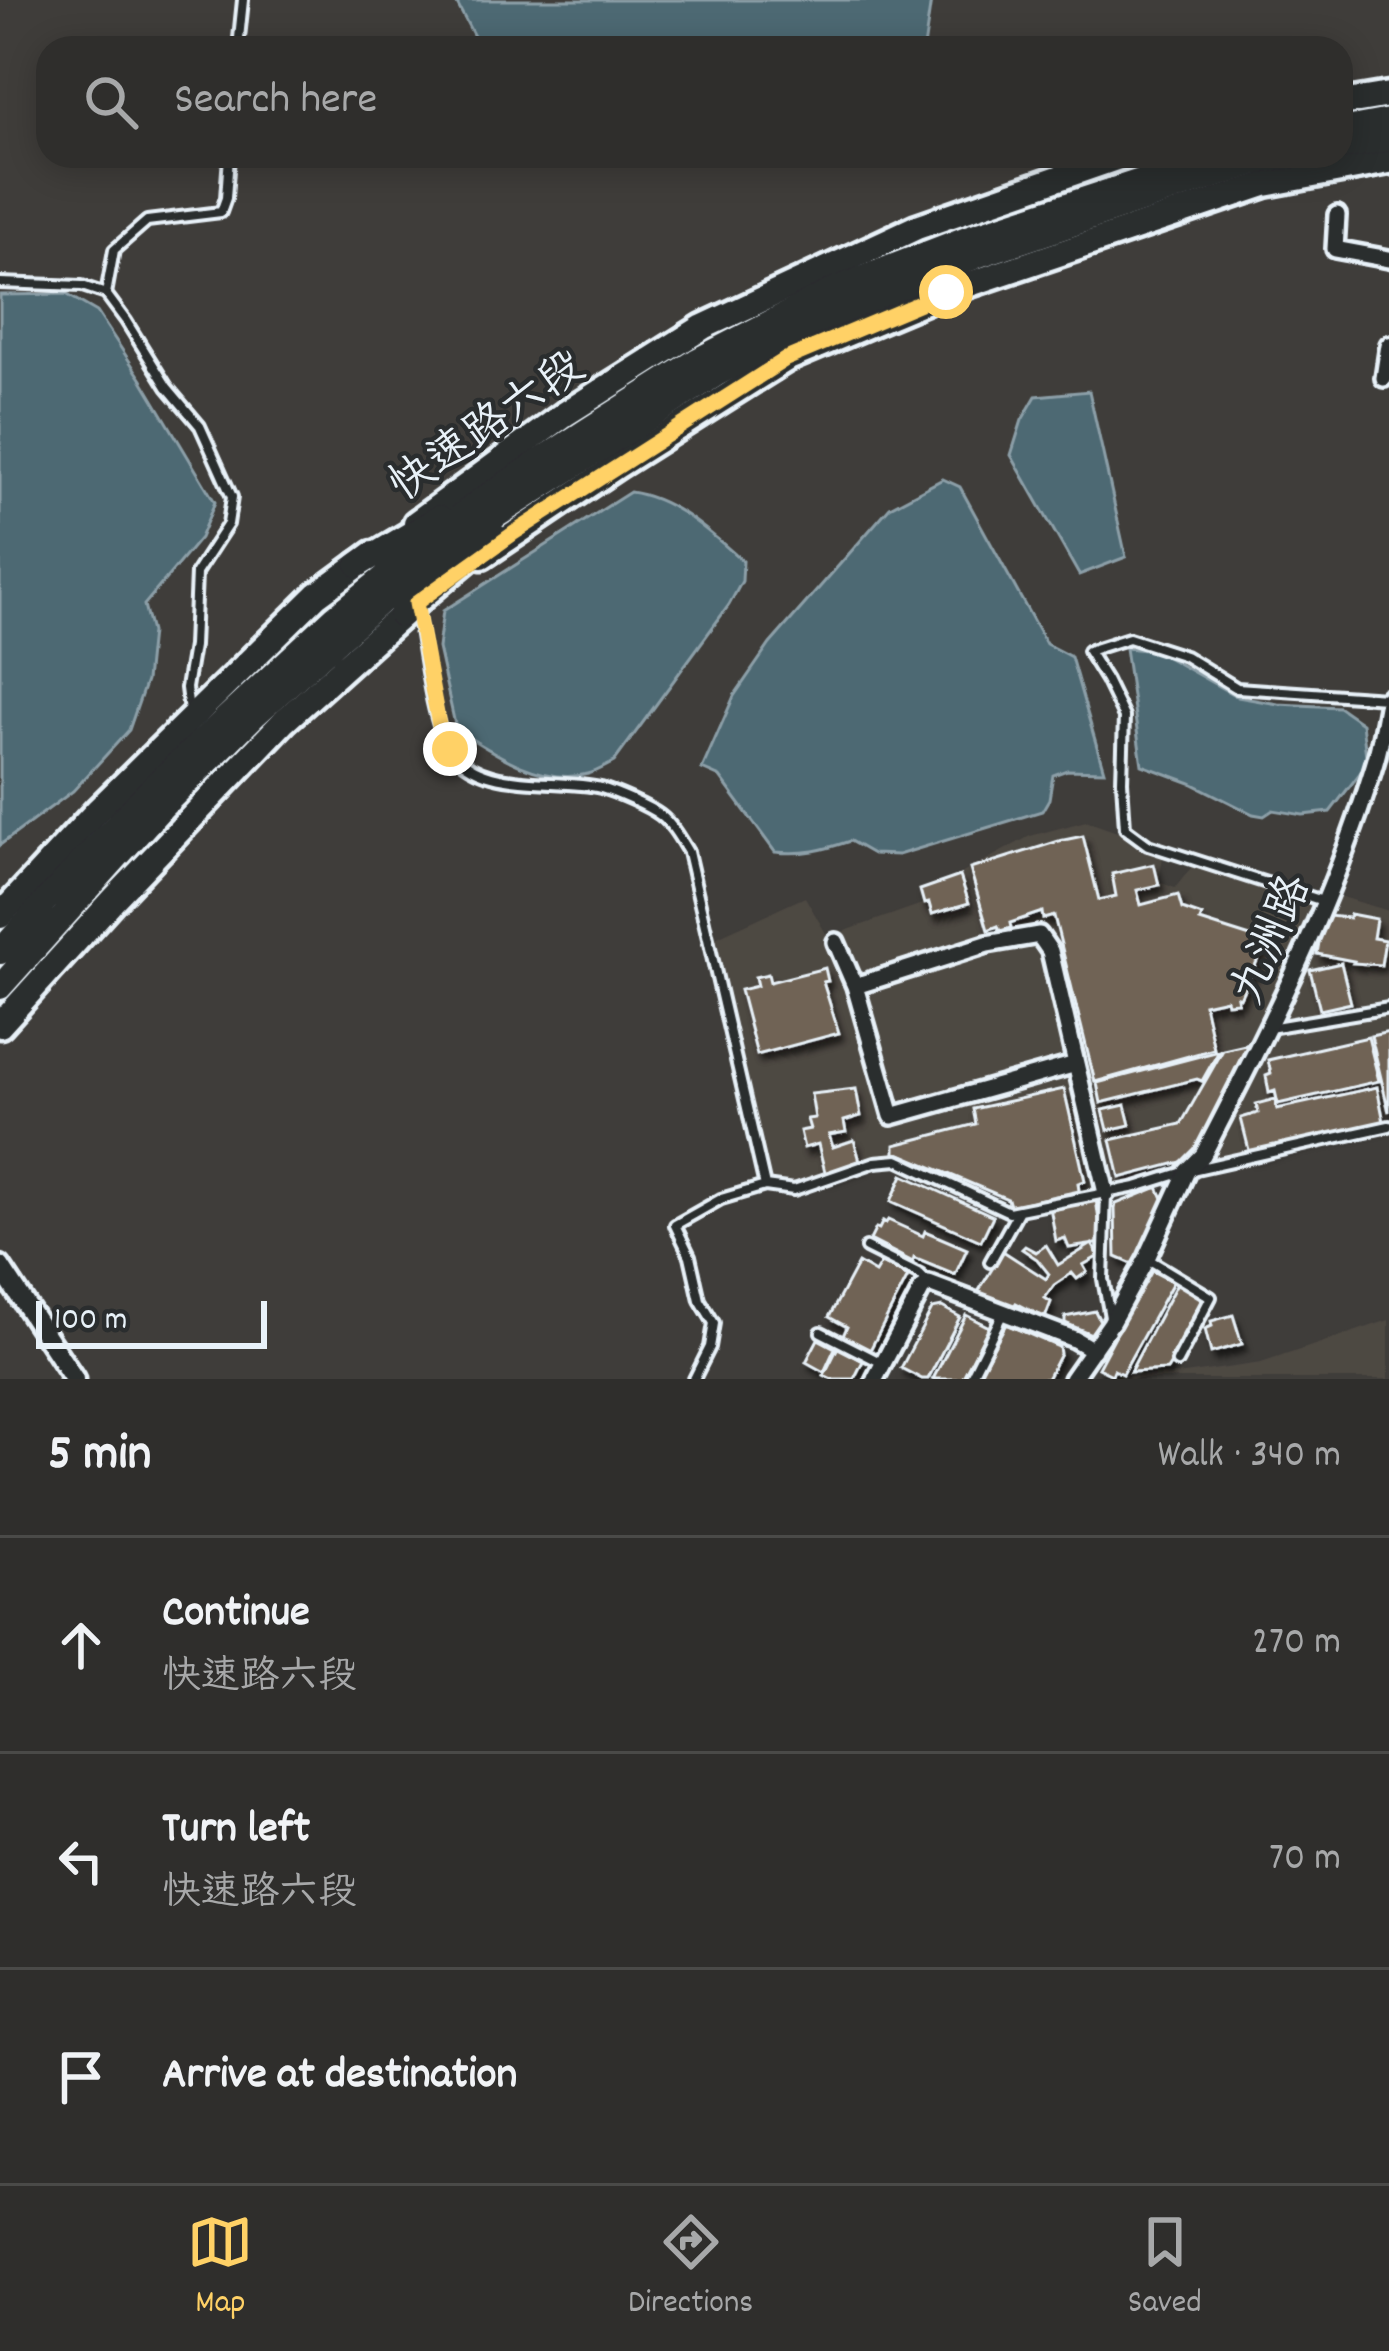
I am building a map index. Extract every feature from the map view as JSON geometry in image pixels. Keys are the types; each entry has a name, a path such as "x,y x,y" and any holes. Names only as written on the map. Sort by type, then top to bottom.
{"main road":[{"path":"1353,101 1389,95"},
{"path":"1353,128 1389,121"},
{"path":"1353,146 1389,139"},
{"path":"1353,168 1389,161"},
{"name":"快速路六段","path":"0,916 98,809 317,595 565,414 703,327 917,227 1087,168"},
{"path":"0,987 162,807 381,601 696,361 837,288 967,238 1180,168"},
{"path":"358,565 809,325 982,254 1242,168"},
{"path":"408,609 514,533 786,359 946,292 1264,184 1351,168"},
{"path":"0,1025 284,721 592,440"},
{"path":"0,952 152,788 335,617 480,500 592,440"}],"street":[{"path":"1337,215 1335,249 1389,259"},
{"path":"1384,378 1389,345"},
{"name":"九洲路","path":"1072,1379 1111,1323 1186,1171 1202,1155 1269,1028 1324,902 1375,765 1389,698"},
{"path":"855,986 987,944 1039,935 1050,951 1106,1193"},
{"path":"836,943 855,986 892,1116 1076,1064"},
{"path":"0,1266 74,1379"},
{"path":"879,1371 929,1284 1093,1350"}],"lane":[{"path":"239,36 242,0"},
{"path":"106,294 114,250 147,220 221,212 228,168"},
{"path":"0,283 82,286 106,294 167,387 200,426 232,497 228,524 196,573 186,688 190,719"},
{"path":"408,609 440,730 463,764 494,776 602,789 659,815 688,852 765,1186"},
{"path":"1324,902 1148,845 1125,828 1124,717 1088,651 1129,638 1185,656 1237,688 1389,698"},
{"path":"1269,1028 1389,1008"},
{"path":"694,1379 710,1347 714,1323 700,1300 690,1256 675,1225 721,1199 765,1186 794,1190 875,1162 898,1160 1009,1212 1136,1187 1186,1171 1389,1126"},
{"path":"1106,1193 1102,1280 1111,1323"},
{"path":"990,1262 1018,1210"},
{"path":"866,1248 929,1284"},
{"path":"1147,1258 1210,1298 1177,1362"},
{"path":"970,1379 1004,1312"},
{"path":"821,1333 879,1371"}],"shaded area":[{"path":"1086,821 1163,856 1159,882 1175,888 1194,864 1315,901 1254,1039 1193,1159 1120,1184 1008,1208 891,1154 796,1187 771,1183 713,939 805,897 828,937 922,904 919,889 955,877 1030,836"},
{"path":"1332,894 1389,911 1389,1124 1206,1163 1266,1050"},
{"path":"1389,1320 1389,1379 1101,1379 1261,1363"}],"water":[{"path":"455,0 931,0 926,36 474,36"},
{"path":"66,294 97,312 215,502 200,538 144,605 151,632 146,681 129,730 73,791 0,845 0,295"},
{"path":"1089,391 1126,557 1079,575 1011,455 1036,396"},
{"path":"943,479 960,487 1046,644 1071,657 1104,771 1067,770 1053,775 1042,811 898,855 873,854 850,841 813,851 775,852 720,777 702,769 734,696 770,644 890,507"},
{"path":"630,492 662,501 704,528 743,561 742,581 614,762 571,776 519,765 456,729 438,648 443,611"},
{"path":"1125,648 1156,651 1238,697 1339,707 1362,723 1367,764 1330,812 1303,815 1273,810 1264,816 1142,765"}],"building":[{"path":"1083,836 1099,900 1116,896 1112,874 1154,864 1159,885 1137,890 1141,905 1178,895 1182,909 1202,916 1200,921 1266,942 1238,1002 1227,1003 1226,999 1204,1004 1214,1049 1095,1082 1054,916 1043,919 1042,912 1010,923 1011,928 988,930 970,869"},
{"path":"960,876 969,903 932,914 920,890"},
{"path":"1350,914 1376,919 1373,938 1385,940 1381,965 1317,954 1328,916 1349,918"},
{"path":"1341,963 1351,1003 1320,1010 1310,970"},
{"path":"825,968 828,981 823,982 839,1033 757,1055 740,990 757,986 755,977 768,974 770,982"},
{"path":"1389,1032 1389,1112 1371,1036"},
{"path":"1368,1037 1379,1081 1278,1104 1275,1091 1269,1093 1268,1060"},
{"path":"1250,1044 1194,1154 1185,1161 1120,1178 1111,1140 1181,1124 1223,1050"},
{"path":"1219,1051 1202,1081 1101,1103 1097,1083"},
{"path":"1377,1087 1384,1122 1250,1154 1241,1118 1258,1113 1256,1104 1275,1099 1277,1109"},
{"path":"856,1089 861,1116 844,1121 846,1132 829,1135 833,1147 854,1140 861,1164 826,1176 818,1144 804,1148 800,1131 810,1129 807,1119 815,1118 811,1094"},
{"path":"1064,1089 1085,1181 1078,1183 1079,1191 1010,1206 1008,1199 895,1154 895,1145 976,1124 973,1109"},
{"path":"1125,1105 1130,1125 1108,1130 1103,1110"},
{"path":"903,1175 993,1216 981,1241 891,1201"},
{"path":"1158,1187 1165,1203 1137,1266 1116,1257 1116,1204"},
{"path":"1096,1199 1102,1243 1069,1248 1065,1238 1056,1241 1050,1207"},
{"path":"888,1220 967,1249 955,1275 914,1258 913,1262 870,1240"},
{"path":"1092,1244 1099,1256 1083,1265 1087,1272 1077,1279 1072,1273 1054,1285 1045,1298 1051,1302 1045,1318 978,1292 1003,1251 1046,1279 1049,1274 1022,1249 1025,1246 1036,1252 1046,1245 1058,1265"},
{"path":"858,1263 875,1273 881,1263 908,1277 869,1352 843,1336 847,1327 829,1317"},
{"path":"1150,1270 1173,1282 1122,1374 1114,1370 1112,1375 1098,1368"},
{"path":"1177,1283 1203,1297 1174,1359 1167,1370 1130,1372"},
{"path":"942,1307 960,1317 928,1379 922,1379 901,1368 932,1309"},
{"path":"1095,1311 1101,1323 1091,1334 1065,1323 1065,1317"},
{"path":"966,1315 989,1327 962,1379 933,1379"},
{"path":"1233,1315 1242,1344 1211,1353 1205,1329 1212,1326 1211,1321"},
{"path":"1006,1324 1059,1347 1047,1379 976,1379"},
{"path":"818,1339 835,1348 824,1372 806,1362"},
{"path":"838,1347 863,1361 854,1379 824,1375"}],"route":[{"path":"450,749 440,730 416,603 514,533 786,359 946,292"}]}
